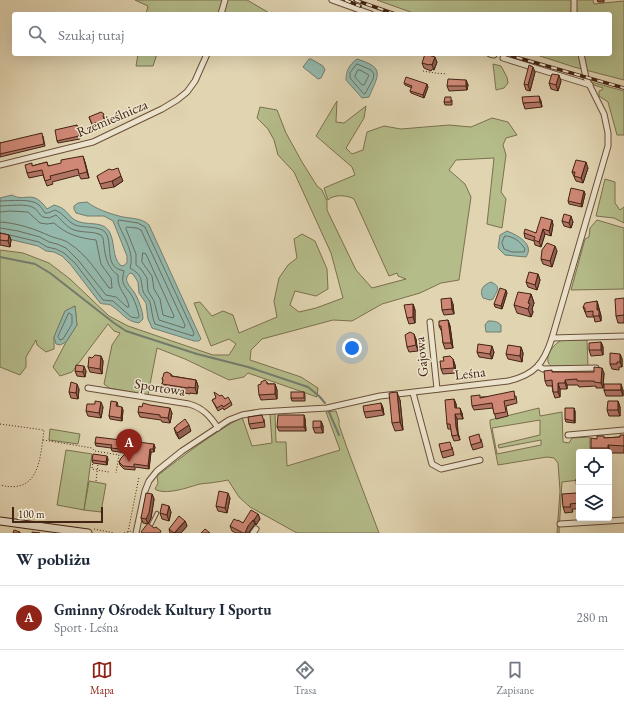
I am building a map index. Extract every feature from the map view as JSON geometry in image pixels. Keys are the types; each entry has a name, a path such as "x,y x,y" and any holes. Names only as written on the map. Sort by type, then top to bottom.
{"main road":[{"path":"0,521 88,533"}],"street":[{"path":"222,12 225,0"},
{"path":"332,0 365,12"},
{"path":"574,0 574,12"},
{"name":"Rzemieślnicza","path":"0,165 93,142 162,109 187,92 195,81 206,56"},
{"name":"Leśna","path":"136,533 145,491 149,481 157,471 170,460 229,420 249,414 327,408 380,396 513,380 525,375 543,361 552,338 608,146 608,133 604,114 586,78 581,56"},
{"path":"503,58 590,85"},
{"name":"Gajowa","path":"430,322 437,389"},
{"path":"552,338 624,336"},
{"path":"538,366 544,369 596,368"},
{"name":"Sportowa","path":"88,388 189,404 203,410 210,416 218,428"},
{"path":"413,393 432,464 441,469 480,460"},
{"path":"568,435 624,430"},
{"path":"560,524 624,520"}],"lane":[{"path":"146,533 157,513"}],"path":[{"path":"423,71 435,74 447,74"},
{"path":"0,424 44,430 39,466 35,474 20,486 10,487 0,485"},
{"path":"43,440 92,448 95,451 119,455 116,473"},
{"path":"94,456 92,469 108,472"},
{"path":"96,482 98,464"},
{"path":"128,532 139,477"}],"green space":[{"path":"135,0 247,0 268,12 146,12 148,6"},
{"path":"377,0 593,0 594,4 624,1 624,80 574,67 540,56 612,56 612,12 410,12"},
{"path":"138,56 156,56 153,66 136,66"},
{"path":"493,64 501,66 507,77 508,83 504,88 496,90"},
{"path":"591,82 624,91 624,135 617,135 608,102 599,96 599,91 603,88 594,85"},
{"path":"337,101 336,122 344,123 366,106 364,118 346,148 352,154 363,150 367,132 384,126 401,129 449,125 471,127 492,118 508,122 517,135 506,138 503,145 506,155 501,192 506,199 502,228 487,224 494,158 456,160 449,170 465,184 471,197 459,280 441,283 420,293 382,304 352,321 333,320 262,339 251,350 250,360 301,377 318,388 317,397 248,373 244,377 229,380 185,359 157,348 148,395 109,388 104,384 112,345 120,333 114,331 108,324 72,372 60,376 53,367 77,325 75,306 65,311 54,337 54,349 46,352 37,345 36,340 26,357 26,367 20,375 0,367 0,250 23,253 49,263 70,279 109,316 128,326 213,355 229,355 236,344 229,339 211,346 194,303 200,302 212,316 223,311 233,315 239,333 277,317 274,301 279,278 288,265 297,258 294,239 302,234 315,241 327,269 328,289 316,296 295,291 290,305 299,312 316,308 343,298 331,253 294,172 278,155 274,140 268,129 257,118 260,107 277,110 286,133 302,162 317,186 322,190 327,201 327,210 356,270 372,288 406,279 398,276 397,273 389,276 354,199 341,196 328,200 324,188 355,175 352,167 316,136"},
{"path":"605,179 615,182 615,203 620,210 624,207 624,223 614,218 596,216"},
{"path":"597,220 624,228 624,289 571,290 585,239 589,237 590,228"},
{"path":"562,340 587,340 588,366 551,366 548,356 552,348"},
{"path":"539,408 540,416 562,412 563,442 569,443 572,438 590,437 590,449 576,449 576,480 562,482 559,533 557,533 560,491 558,463 554,458 547,457 498,465 490,420","holes":["540,420 540,435 498,445 499,448 541,440 541,445 497,454 492,428"]},
{"path":"336,411 347,448 379,533 297,533 250,507 239,497 228,480 200,484 184,489 165,492 155,489 158,483 157,476 198,445 242,417 252,446 272,443 270,414 275,414 276,442 286,442 287,466 340,450 326,412"},
{"path":"50,429 80,434 78,444 49,440"},
{"path":"66,450 92,454 84,510 57,505"},
{"path":"89,481 106,484 101,512 84,510"}],"water":[{"path":"309,59 323,66 325,70 321,78 318,79 303,67"},
{"path":"357,59 366,62 376,69 377,78 369,97 362,98 346,80 348,68"},
{"path":"12,195 21,198 33,197 42,203 47,209 54,205 62,208 77,221 104,226 112,237 117,261 123,266 127,263 127,256 113,221 104,216 87,216 76,213 74,206 78,203 87,202 106,212 123,217 139,219 146,222 149,225 201,339 199,341 194,341 152,328 148,319 146,303 139,293 138,282 133,274 130,273 127,281 139,301 143,319 139,323 127,319 110,305 100,303 71,265 62,256 54,252 46,251 38,246 0,237 0,198"},
{"path":"507,231 520,238 527,244 528,252 526,257 505,255 498,248 500,235"},
{"path":"491,282 498,287 498,289 493,299 490,300 483,298 481,293 482,288"},
{"path":"75,306 77,325 66,342 60,345 56,344 54,337 65,311"},
{"path":"488,321 501,325 501,332 486,332 485,325"}],"building":[{"path":"424,56 435,57 432,65 422,63"},
{"path":"529,65 533,67 528,85 524,84"},
{"path":"552,74 559,75 556,85 549,83"},
{"path":"406,77 427,84 423,95 410,91 412,86 404,83"},
{"path":"448,79 466,80 466,86 447,86"},
{"path":"539,96 540,102 523,103 522,97"},
{"path":"445,97 451,97 451,102 444,102"},
{"path":"101,112 104,114 104,119 92,124 89,117"},
{"path":"77,125 79,136 57,141 55,130"},
{"path":"42,133 44,144 0,154 0,143"},
{"path":"83,156 87,172 79,174 78,169 50,176 51,179 45,181 42,170 27,173 25,165 32,163 32,166 47,162 48,166 61,163 61,160"},
{"path":"576,160 586,162 581,178 574,176 575,172 572,172"},
{"path":"118,168 121,176 112,181 100,184 97,176 109,169 112,170"},
{"path":"571,188 584,191 581,204 568,201"},
{"path":"564,214 571,216 569,223 562,221"},
{"path":"541,217 552,220 549,231 543,229 539,242 534,240 535,237 524,233 525,229 536,233"},
{"path":"0,233 9,235 8,241 0,240"},
{"path":"547,243 555,246 550,261 541,259 542,250"},
{"path":"529,272 538,274 535,285 526,282"},
{"path":"500,288 506,290 501,306 494,304"},
{"path":"518,292 531,294 528,309 514,305"},
{"path":"451,298 452,309 442,310 441,299"},
{"path":"624,298 624,315 616,316 615,299"},
{"path":"597,301 599,316 593,316 593,311 585,312 585,308 583,307 585,303"},
{"path":"413,304 413,317 407,318 404,305"},
{"path":"448,320 451,343 443,343 439,321"},
{"path":"410,332 414,334 416,345 407,347 405,335"},
{"path":"601,342 601,350 589,350 589,343"},
{"path":"478,344 492,346 490,354 477,352"},
{"path":"508,345 521,347 520,356 506,354"},
{"path":"610,353 620,354 620,362 617,362 617,364 610,364"},
{"path":"95,355 101,356 100,369 88,367 89,357 92,358"},
{"path":"450,356 453,359 454,368 441,369 440,361 444,361 443,357"},
{"path":"76,365 84,366 83,372 75,371"},
{"path":"594,367 602,368 601,383 594,381 577,381 577,379 565,380 565,383 558,383 558,392 553,392 552,380 545,381 544,371 594,372"},
{"path":"167,372 171,374 171,376 196,380 195,388 162,384 164,373"},
{"path":"265,380 267,384 275,384 275,394 259,395 258,385"},
{"path":"71,382 77,384 76,393 69,392"},
{"path":"604,384 621,384 621,390 604,390"},
{"path":"514,391 515,399 504,401 506,412 494,414 492,403 472,406 471,396 480,395 480,398"},
{"path":"214,392 220,396 222,395 225,399 228,397 231,402 223,407 222,405 217,408 212,400 216,398"},
{"path":"291,392 304,392 304,398 291,398"},
{"path":"397,392 400,422 392,423 389,393"},
{"path":"454,399 455,408 460,408 461,414 455,414 458,435 452,436 450,424 447,424 445,400"},
{"path":"95,401 101,402 99,413 86,411 87,404 95,404"},
{"path":"111,401 117,402 116,406 122,407 121,418 109,416"},
{"path":"608,401 618,401 618,410 607,410"},
{"path":"143,403 170,408 168,418 160,417 160,415 138,412 139,406 142,407"},
{"path":"381,403 382,410 364,412 363,406"},
{"path":"565,408 574,408 574,421 565,419"},
{"path":"262,415 264,422 249,424 248,417"},
{"path":"278,415 304,415 304,427 277,427"},
{"path":"185,419 189,425 177,433 174,428"},
{"path":"313,421 321,421 321,427 313,428"},
{"path":"479,434 481,442 471,445 469,437"},
{"path":"620,435 624,435 624,446 608,445 608,448 591,448 591,438 597,439 597,436 604,436 604,438 620,437"},
{"path":"96,437 154,444 153,449 150,449 148,466 134,464 134,467 123,466 119,462 129,450 111,448 112,445 95,443"},
{"path":"450,442 452,449 441,452 439,444"},
{"path":"93,454 107,456 106,462 92,460"},
{"path":"219,491 228,493 225,508 216,506"},
{"path":"146,493 152,494 149,513 146,519 141,518"},
{"path":"576,493 576,503 570,504 571,507 563,507 562,494"},
{"path":"162,504 169,506 167,515 160,513"},
{"path":"251,510 258,514 248,526 245,533 230,526 234,519 243,523"},
{"path":"179,516 185,521 174,533 169,529"},
{"path":"148,523 161,531 160,533 141,532"},
{"path":"205,529 210,533 201,533"},
{"path":"14,530 20,532 20,533 13,533"}],"waterway":[{"path":"0,257 35,264 50,273 126,331 197,354 248,367 308,387 325,403"},
{"path":"329,412 339,435"}],"railway":[{"path":"345,0 360,6"},
{"path":"355,0 389,12"},
{"path":"512,56 624,88"}],"place":[{"name":"Gminny Ośrodek Kultury I Sportu","path":"129,462"}]}
